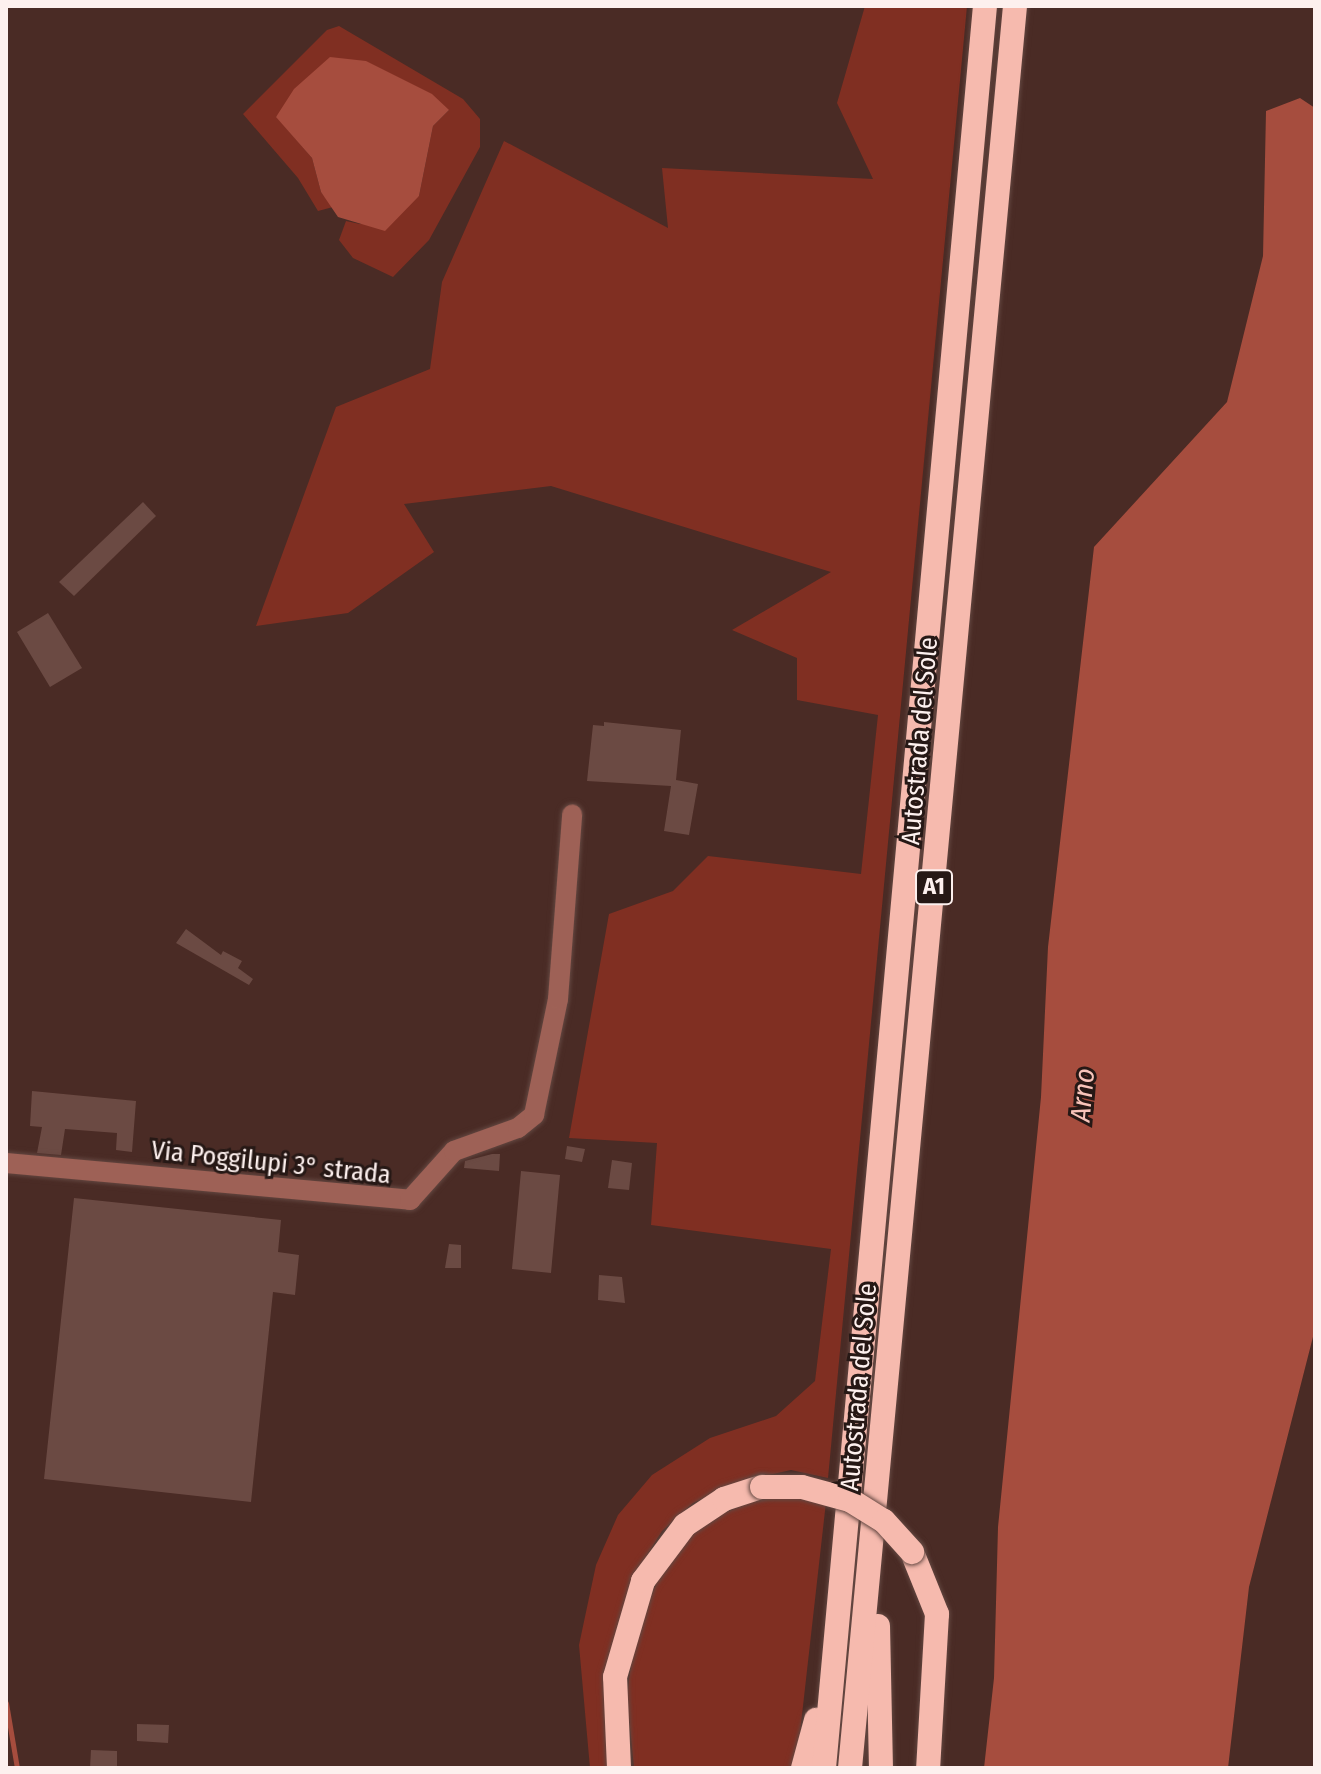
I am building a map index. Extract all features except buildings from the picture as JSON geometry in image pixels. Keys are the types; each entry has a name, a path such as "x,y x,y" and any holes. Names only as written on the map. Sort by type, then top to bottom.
{"highway":[{"name":"Autostrada del Sole","path":"824,1768 829,1675 985,6"},
{"name":"Autostrada del Sole","path":"850,1768 875,1535 1015,6"},
{"path":"619,1768 615,1677 643,1581 653,1562 693,1519 724,1499 762,1487 812,1489 850,1500 884,1521 912,1552 937,1614 928,1768"},
{"path":"875,1535 881,1768"},
{"path":"803,1768 829,1675"}],"street":[{"name":"Via Poggilupi 3° strada","path":"6,1163 410,1200 454,1151 518,1128 534,1115 558,999 572,815"}],"shaded area":[{"path":"865,6 967,6 828,1478 791,1470 741,1481 693,1503 662,1531 636,1573 607,1666 613,1768 590,1768 579,1645 596,1565 618,1515 652,1475 710,1438 776,1416 815,1381 831,1249 651,1225 657,1143 569,1138 609,914 673,891 708,856 861,874 878,715 797,700 797,658 732,630 831,572 551,486 404,504 434,552 348,613 256,626 336,407 430,369 442,282 504,141 668,228 662,168 873,179 837,103"},
{"path":"339,26 463,99 480,119 480,147 429,240 393,277 353,258 339,240 346,221 360,224 419,196 433,126 449,110 276,116 312,158 321,192 333,207 318,211 298,178 243,114 327,30"},
{"path":"789,1496 826,1502 796,1768 634,1768 627,1697 634,1640 662,1569 688,1536 714,1517 754,1501"}],"water":[{"path":"330,57 366,61 432,94 449,110 433,126 419,196 385,231 338,217 321,192 312,158 276,117 294,89"},
{"name":"Arno","path":"1300,98 1315,108 1315,1329 1249,1587 1228,1768 984,1768 994,1678 998,1527 1041,1097 1048,947 1094,547 1227,402 1263,256 1266,111"}],"waterway":[{"path":"6,1703 17,1768"}]}
